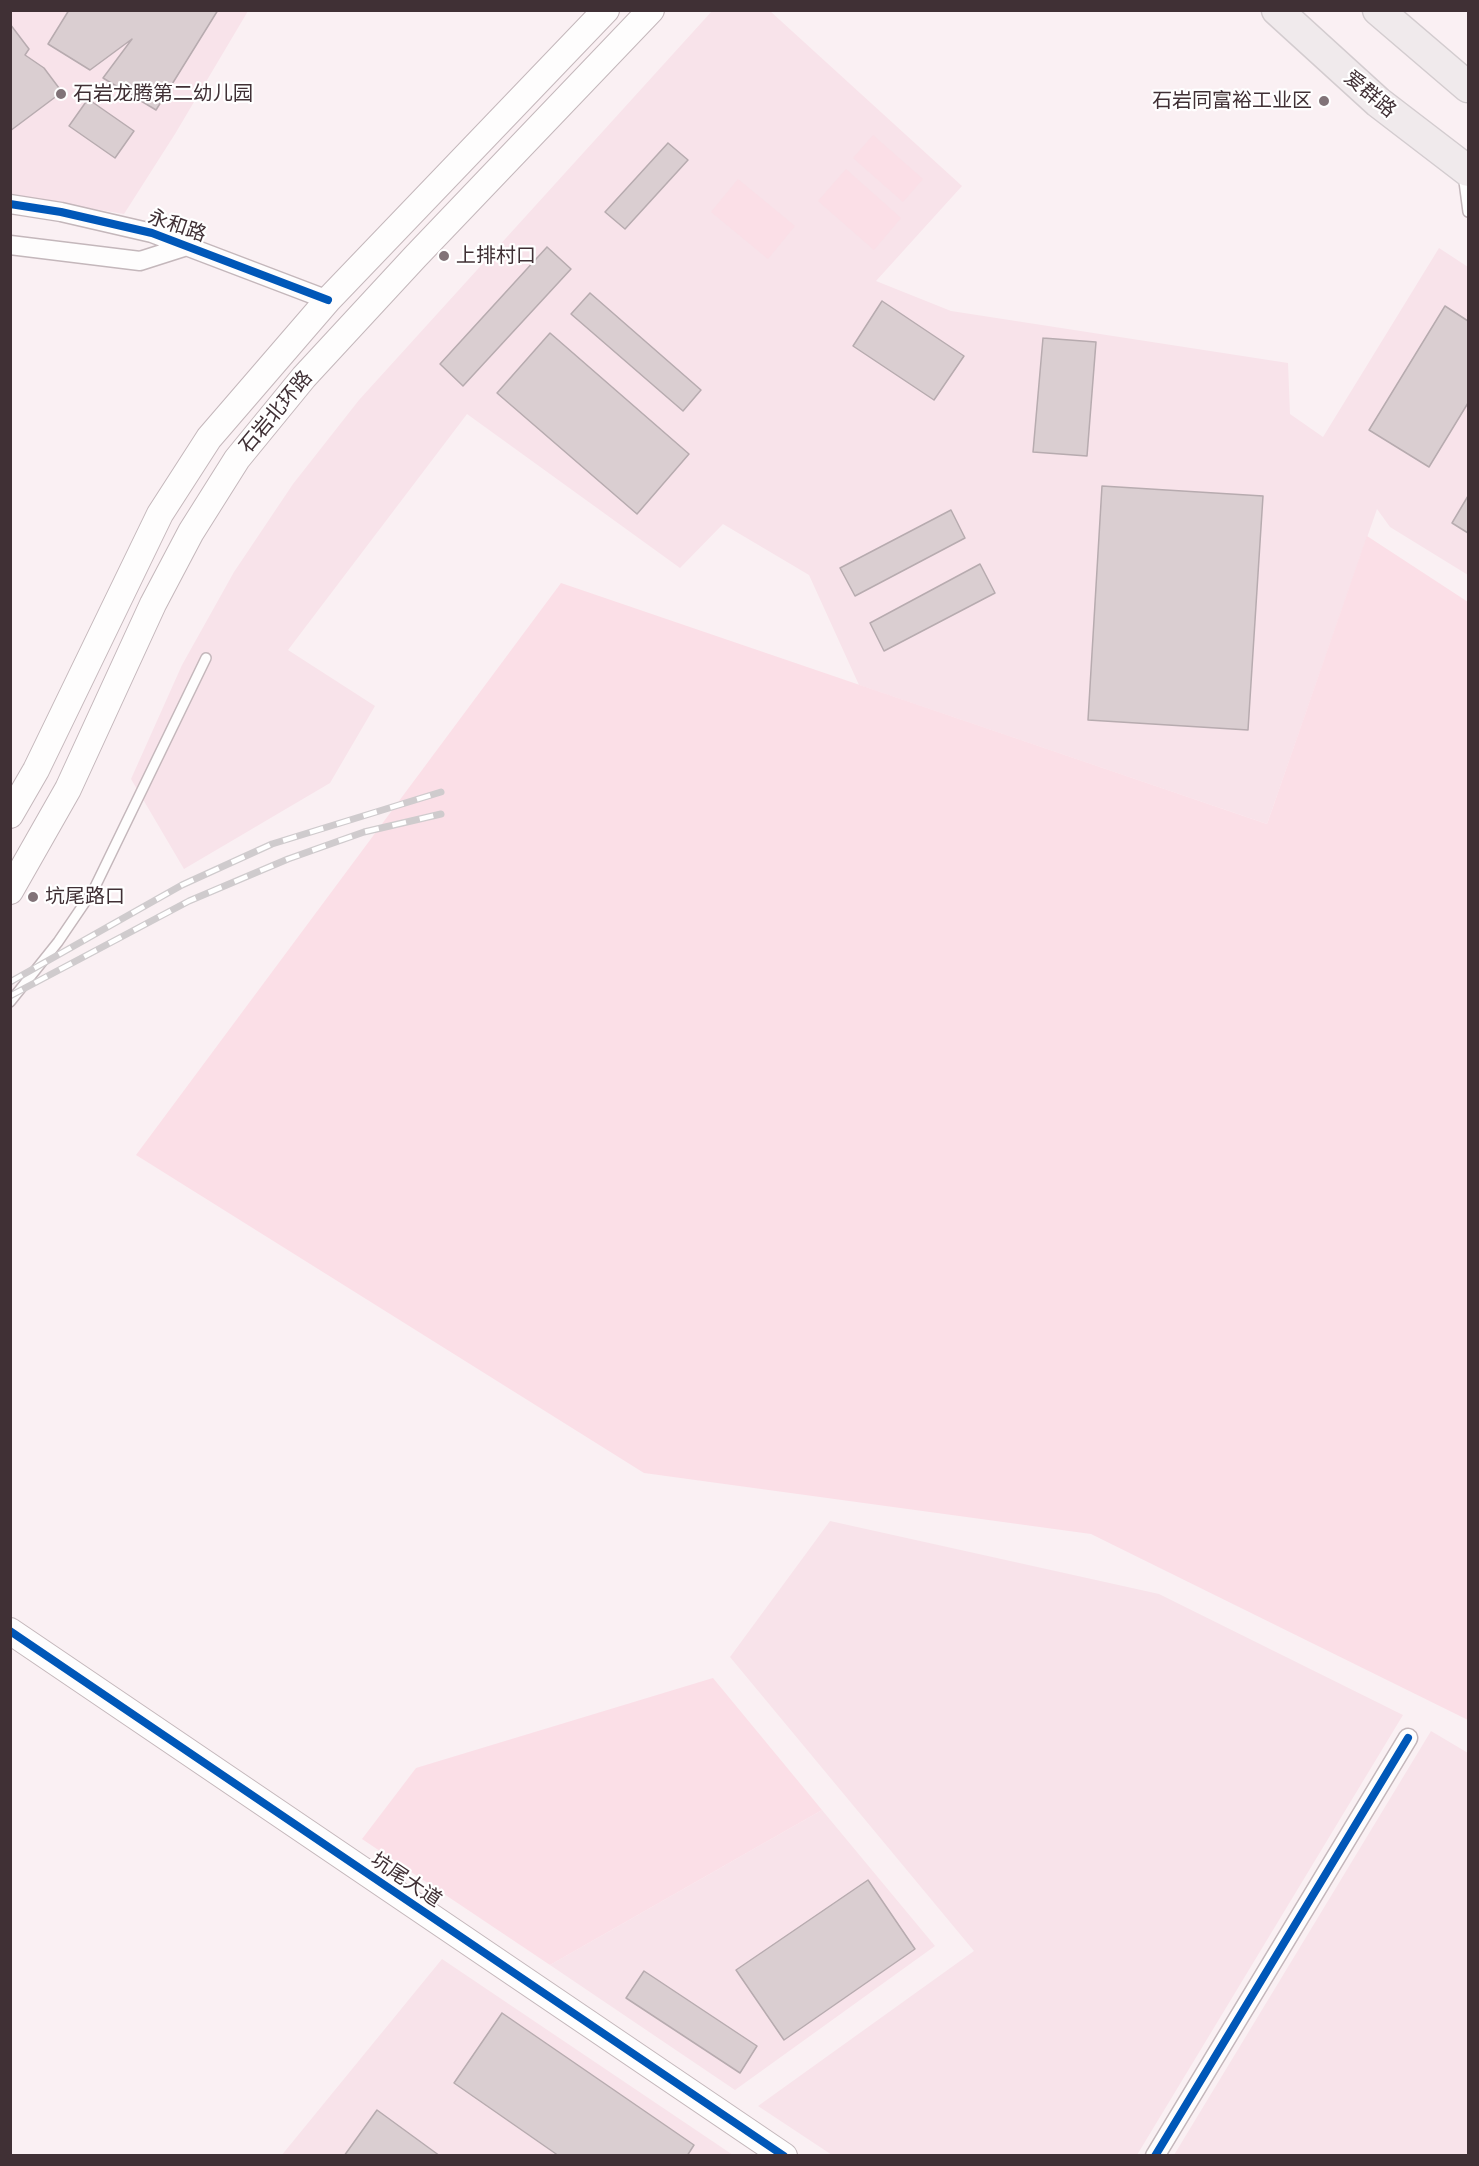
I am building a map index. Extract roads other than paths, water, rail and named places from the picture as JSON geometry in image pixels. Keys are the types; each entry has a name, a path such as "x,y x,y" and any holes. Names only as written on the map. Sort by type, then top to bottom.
{"main road":[{"name":"石岩北环路","path":"10,815 36,770 160,514 209,438 328,300 606,10"},
{"name":"石岩北环路","path":"10,891 68,789 153,604 191,532 237,459 304,377 407,265 651,10"},
{"name":"爱群路","path":"1277,10 1378,102 1465,169"},
{"path":"1378,10 1468,87"},
{"name":"坑尾大道","path":"10,1631 784,2156"}],"street":[{"name":"永和路","path":"10,204 61,212 152,233 328,300"},
{"path":"10,245 140,261 187,246"},
{"path":"1155,2156 1408,1738"}],"lane":[{"path":"1465,169 1468,212"},
{"path":"10,1002 58,942 94,889 206,658"}],"railway":[{"path":"10,982 182,885 272,844 441,792"},
{"path":"10,996 189,901 288,859 364,832 441,814"}],"place":[{"name":"石岩龙腾第二幼儿园","path":"61,94"},
{"name":"石岩同富裕工业区","path":"1324,101"},
{"name":"上排村口","path":"444,256"},
{"name":"坑尾路口","path":"33,897"}]}
